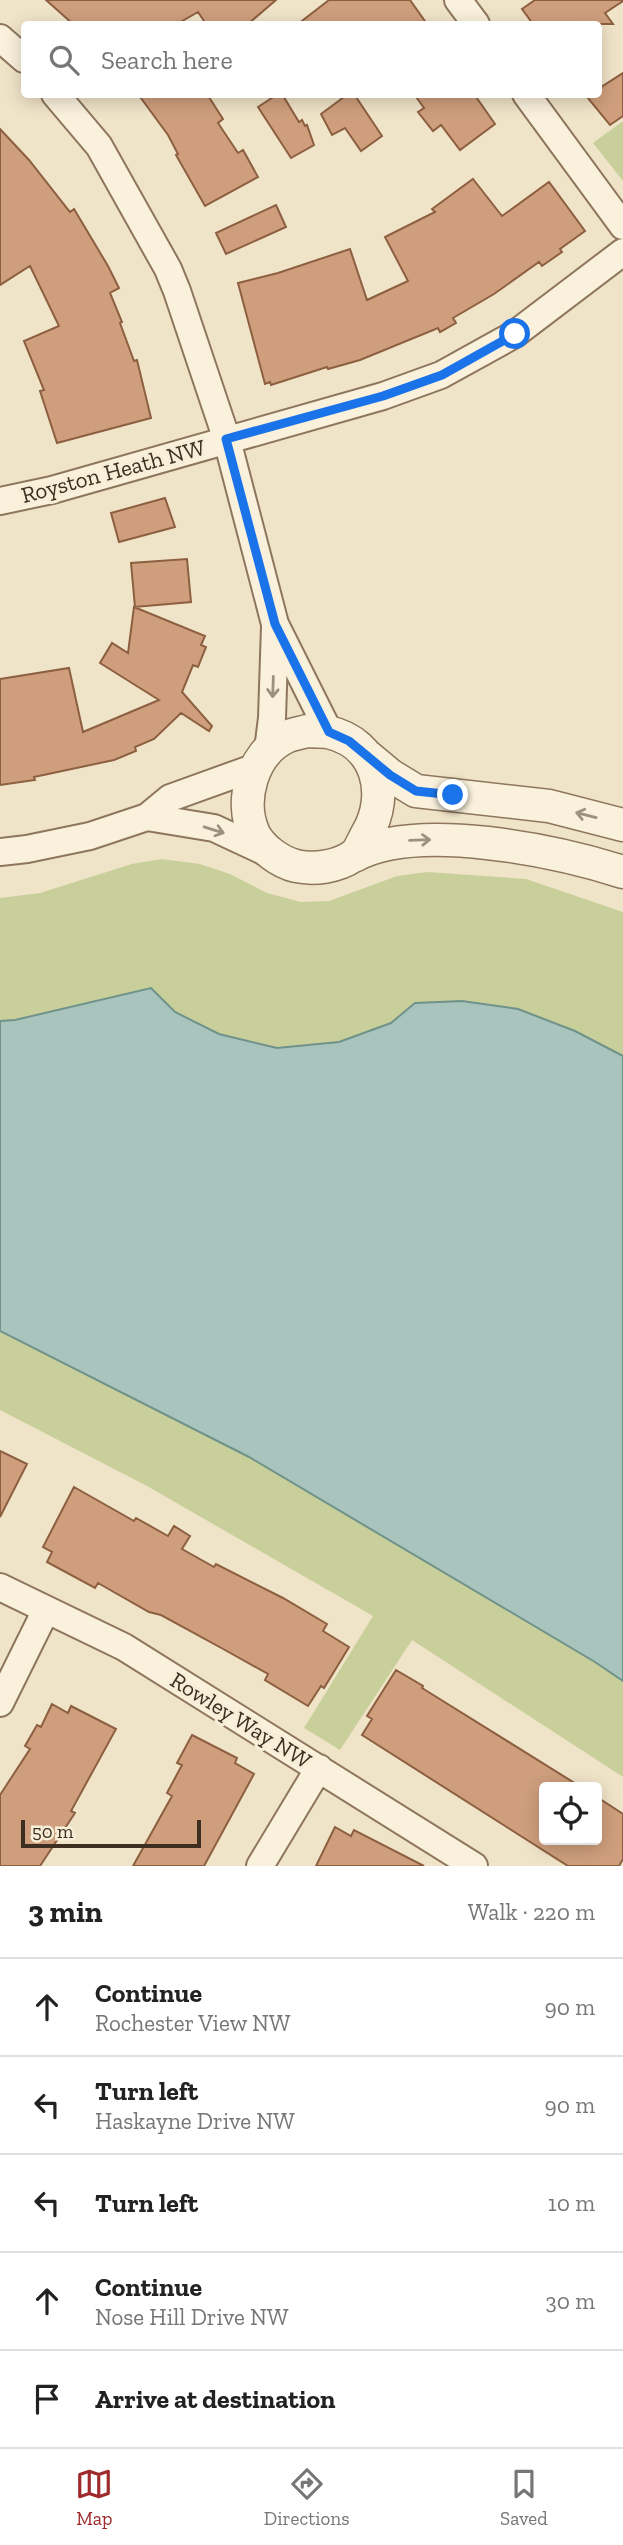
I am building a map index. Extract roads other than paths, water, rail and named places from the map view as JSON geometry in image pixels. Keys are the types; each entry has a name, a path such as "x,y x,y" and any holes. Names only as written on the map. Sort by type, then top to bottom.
{"street":[{"path":"458,0 474,21"},
{"path":"0,38 21,56"},
{"path":"58,98 99,146 177,291 226,439 275,624 329,732"},
{"path":"529,98 623,226"},
{"name":"Royston Heath NW","path":"0,501 52,491 383,396 442,375 515,334 623,252"},
{"path":"275,624 273,705 262,759 247,803 248,816 259,841 277,858"},
{"path":"0,852 90,836 147,817 170,798 262,759 286,737 307,731 329,732 349,741 390,775 416,791 548,806 623,825"},
{"path":"355,856 376,818 380,797 376,775 366,755"},
{"path":"147,817 214,828 291,865 312,868 333,864 385,844 432,840 556,854 623,872"},
{"name":"Rowley Way NW","path":"0,1587 124,1647 474,1866"},
{"path":"0,1703 46,1610"},
{"path":"260,1866 319,1768"}],"water":[{"path":"151,988 175,1012 219,1034 277,1048 339,1042 391,1023 415,1003 462,1001 518,1009 575,1031 623,1056 623,1681 249,1457 0,1331 0,1021 15,1020"}]}
